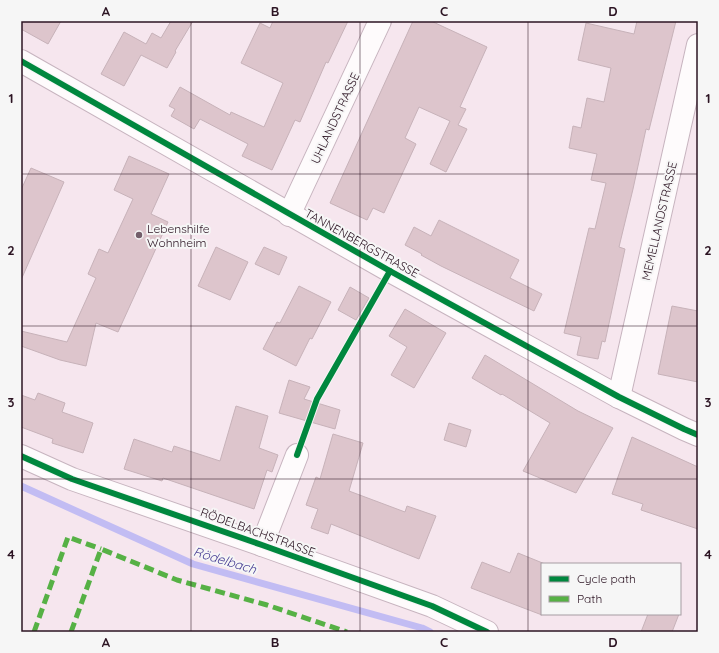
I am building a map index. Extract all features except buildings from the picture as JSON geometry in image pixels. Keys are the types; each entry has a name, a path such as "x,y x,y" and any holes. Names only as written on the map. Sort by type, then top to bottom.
{"street":[{"name":"UHLANDSTRASSE","path":"289,215 380,21"},
{"name":"MEMELLANDSTRASSE","path":"620,397 698,45"},
{"name":"TANNENBERGSTRASSE","path":"21,61 289,215 620,397 698,435"},
{"name":"RÖDELBACHSTRASSE","path":"262,545 297,454"},
{"name":"RÖDELBACHSTRASSE","path":"21,456 72,479 432,606 487,632"}],"waterway":[{"name":"Rödelbach","path":"21,486 193,564 422,628 430,632"}],"marked path":[{"path":"34,632 68,537 101,549"},
{"path":"71,632 101,549 177,580 267,605 347,632"}],"cycle path":[{"path":"21,61 390,271 619,397 698,435"},
{"path":"297,455 317,399 390,271"},
{"path":"21,456 72,479 432,606 487,632"}],"place":[{"name":"Lebenshilfe Wohnheim","path":"139,235"}]}
